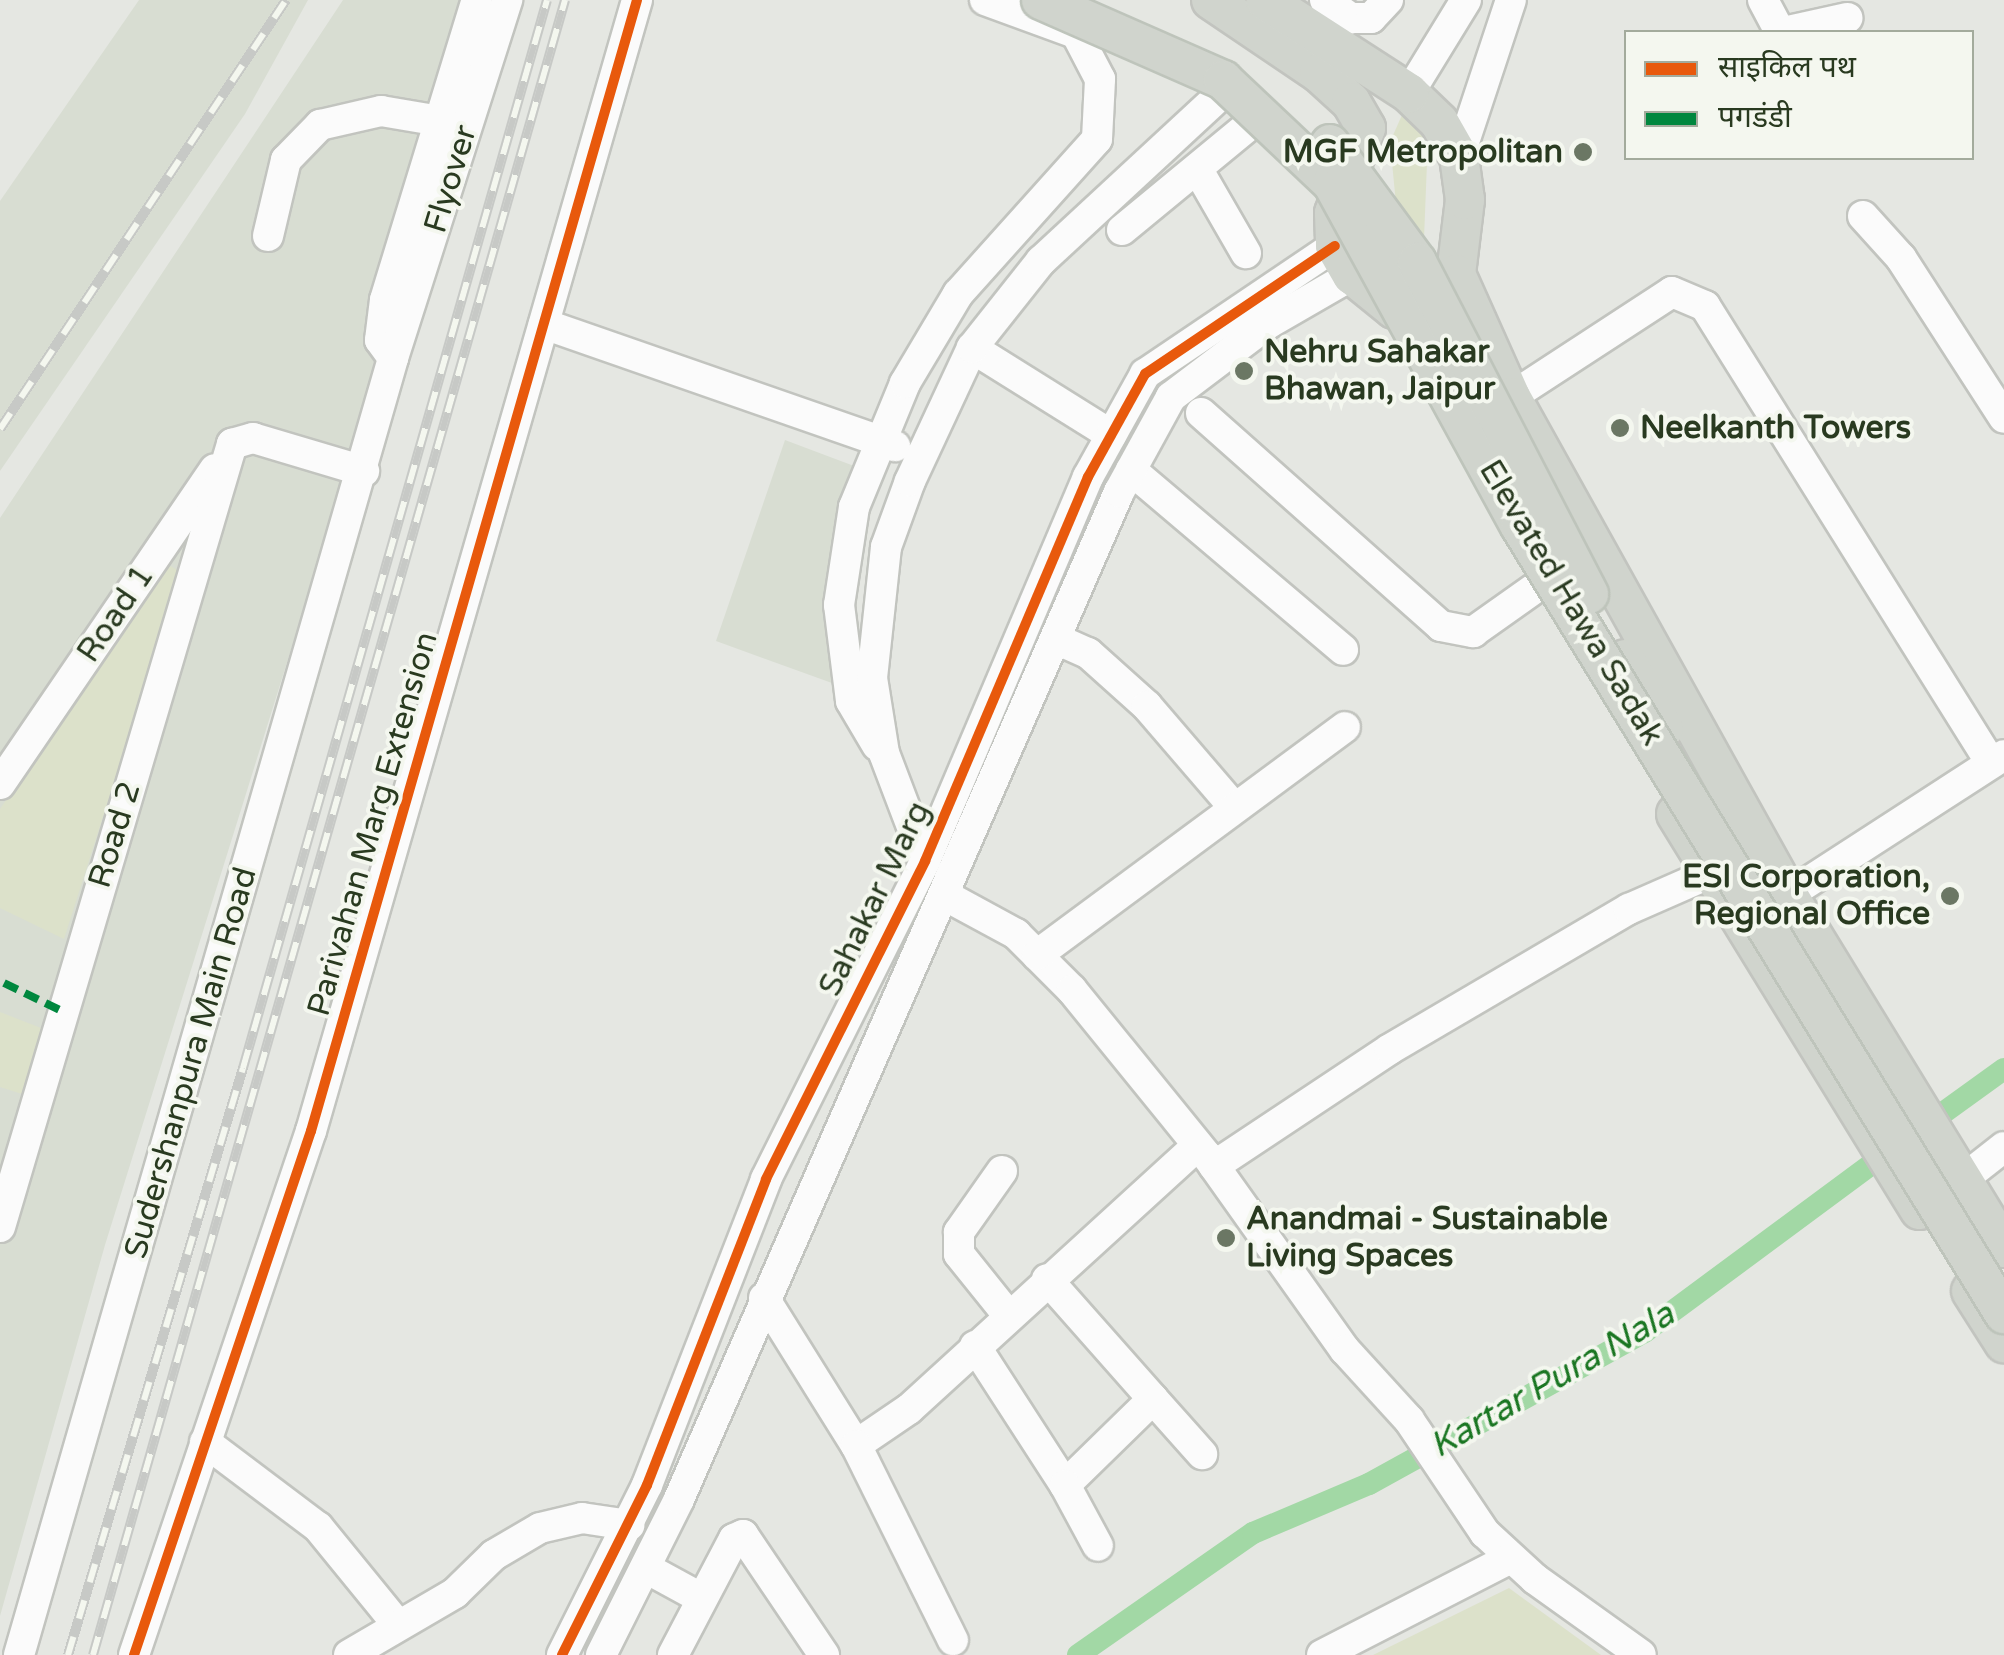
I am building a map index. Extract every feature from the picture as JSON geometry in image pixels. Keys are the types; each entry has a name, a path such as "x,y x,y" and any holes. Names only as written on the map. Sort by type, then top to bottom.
{"main road":[{"name":"Elevated Hawa Sadak","path":"1041,0 1223,80 1332,183 1520,526 2004,1314"},
{"name":"Elevated Hawa Sadak","path":"1098,0 1236,63 1308,118 1365,186 1417,262 1625,658 1759,888 1810,966 1866,1028"},
{"path":"1210,0 1336,66 1409,93 1428,108 1459,157 1465,200 1456,274 1441,296 1413,308 1394,309 1349,258"},
{"path":"1264,0 1336,66 1366,128 1349,258 1538,586 1711,873 1853,1108 2004,1343"},
{"path":"1366,128 1409,93"},
{"path":"1456,274 1510,397 1788,895 2004,1248"}],"street":[{"path":"393,358 380,340 385,300 476,0"},
{"name":"Flyover","path":"393,358 507,0"},
{"name":"Parivahan Marg Extension","path":"134,1655 311,1132 637,0"},
{"path":"985,0 1131,49 1218,96 1254,122 1349,258"},
{"path":"1325,0 1351,18 1371,18 1388,0"},
{"path":"1409,93 1466,0"},
{"path":"1459,157 1511,0"},
{"path":"1763,0 1781,30"},
{"path":"1791,30 1847,18"},
{"path":"884,752 851,701 839,606 854,507 880,440 958,294 1097,139 1100,79 1076,33"},
{"path":"924,861 884,752 872,678 886,547 922,456 972,348 1042,262 1218,96"},
{"path":"268,236 286,160 320,125 382,111 440,121"},
{"path":"1122,230 1254,122"},
{"path":"1097,139 1137,172"},
{"path":"1198,170 1246,253"},
{"path":"1863,216 1901,258 2004,418"},
{"name":"Sahakar Marg","path":"562,1655 628,1525 698,1363 766,1179 924,861 1111,435 1144,374 1349,258"},
{"name":"Sahakar Marg","path":"606,1652 946,896 1131,470 1171,398 1349,258"},
{"path":"1510,397 1672,292 1705,306 1997,759 1788,895"},
{"path":"544,324 922,456"},
{"path":"972,348 1111,435"},
{"name":"Sudershanpura Main Road","path":"19,1655 361,481 393,358"},
{"path":"1201,414 1440,626 1472,632 1538,586"},
{"path":"232,444 253,438 361,481"},
{"name":"Road 1","path":"0,784 232,444"},
{"name":"Road 2","path":"0,1226 232,444"},
{"path":"1131,470 1343,650"},
{"path":"1056,639 1088,654 1147,706 1234,807"},
{"path":"1037,955 1345,727"},
{"path":"856,1445 910,1409 1047,1279 1206,1156 1629,908 1711,873"},
{"path":"946,896 1016,934 1037,955 1206,1156 1345,1350 1408,1420 1449,1485 1511,1558 1642,1655"},
{"path":"1962,1180 2004,1147"},
{"path":"1002,1171 959,1232 959,1254 1008,1315"},
{"path":"1047,1279 1202,1454"},
{"path":"764,1298 856,1445 953,1640"},
{"path":"975,1346 1065,1485 1098,1546"},
{"path":"1065,1485 1153,1398"},
{"path":"205,1442 318,1527 398,1625"},
{"path":"349,1655 455,1593 494,1555 540,1528 582,1518 628,1525"},
{"path":"673,1655 734,1538 742,1535 824,1655"},
{"path":"1322,1655 1511,1558"},
{"path":"646,1568 701,1598"}],"shaded area":[{"path":"139,0 308,0 245,114 0,471 0,201"},
{"path":"343,0 494,0 105,1245 0,1616 0,518"},
{"path":"785,440 862,469 843,687 716,641"}],"green space":[{"path":"1402,115 1428,137 1423,264 1397,214 1390,142"},
{"path":"165,563 181,572 64,939 0,908 0,809"},
{"path":"0,1012 41,1028 22,1094 0,1087"},
{"path":"1509,1588 1601,1655 1373,1655"}],"waterway":[{"name":"Kartar Pura Nala","path":"1918,1131 2004,1069"},
{"name":"Kartar Pura Nala","path":"1078,1655 1253,1533 1369,1484 1646,1331 1892,1149"}],"railway":[{"path":"0,429 286,0"},
{"path":"68,1655 243,1068 547,0"},
{"path":"93,1655 565,0"}],"marked path":[{"path":"4,983 62,1011"}],"cycle path":[{"path":"134,1655 311,1131 637,0"},
{"path":"562,1655 647,1485 766,1179 925,861 1088,477 1145,374 1335,246"}],"place":[{"name":"MGF Metropolitan","path":"1583,152"},
{"name":"Nehru Sahakar Bhawan, Jaipur","path":"1244,371"},
{"name":"Neelkanth Towers","path":"1620,428"},
{"name":"ESI Corporation, Regional Office","path":"1950,896"},
{"name":"Anandmai - Sustainable Living Spaces","path":"1226,1238"}]}
